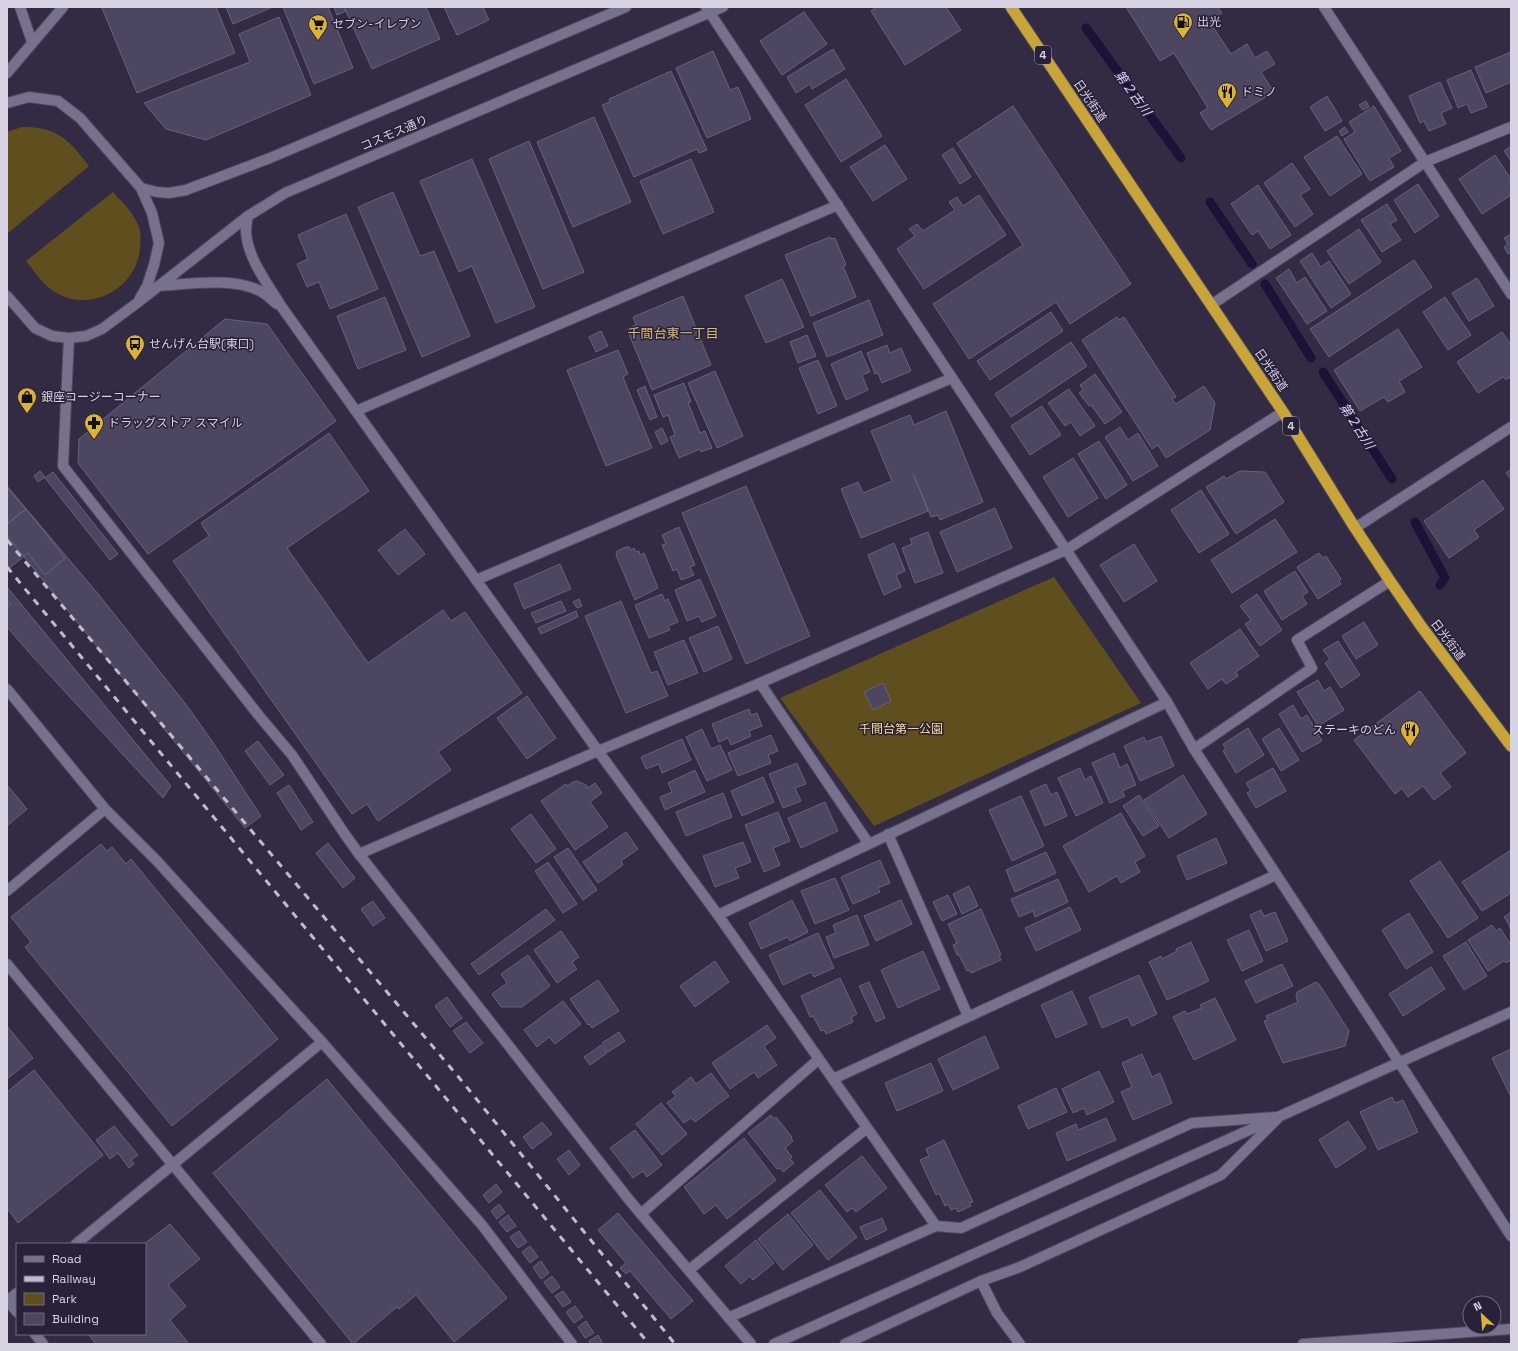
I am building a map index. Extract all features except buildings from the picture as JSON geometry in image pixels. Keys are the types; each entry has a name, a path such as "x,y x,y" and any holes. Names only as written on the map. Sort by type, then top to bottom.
{"highway":[{"name":"日光街道","path":"1011,7 1283,412 1355,528 1390,581 1421,626 1511,746"}],"street":[{"path":"20,7 32,42"},
{"path":"7,73 63,7"},
{"path":"141,188 169,193 186,190 270,158 626,7"},
{"name":"コスモス通り","path":"7,296 36,328 52,336 69,338 86,336 102,329 248,216 284,193 708,10 723,7"},
{"path":"1324,7 1511,294"},
{"path":"708,10 1167,702 1194,749 1511,1236"},
{"path":"7,103 29,98 58,102 80,118 141,188 152,213 159,243 149,279 137,303"},
{"path":"1211,305 1425,162 1511,127"},
{"path":"356,411 838,205"},
{"path":"248,216 246,231 253,259 281,306 598,751 718,915 936,1226"},
{"path":"158,286 210,283 232,284 260,292 281,306"},
{"path":"69,338 63,466 260,717 292,755 359,854 568,1122 751,1344"},
{"path":"476,580 952,378"},
{"path":"359,854 760,683 1066,550 1283,412"},
{"path":"1355,528 1511,427"},
{"path":"1194,749 1312,668 1298,640 1390,581"},
{"path":"760,683 869,844"},
{"path":"7,689 105,809 157,861 322,1042 482,1225 572,1344"},
{"path":"718,915 1167,702"},
{"path":"7,891 105,809"},
{"path":"888,834 968,1016"},
{"path":"833,1079 1276,874"},
{"path":"7,964 321,1344"},
{"path":"774,1344 1511,1012"},
{"path":"77,1243 322,1042"},
{"path":"642,1213 819,1059"},
{"path":"730,1317 936,1226 961,1228 1192,1122 1279,1116"},
{"path":"844,1344 981,1281 1020,1267 1221,1175 1279,1116"},
{"path":"689,1270 867,1128"},
{"path":"981,1281 997,1313 1020,1344"},
{"path":"16,1294 7,1300 16,1311"},
{"path":"1303,1344 1511,1329"},
{"path":"36,1335 43,1344"}],"green space":[{"path":"22,127 44,129 61,136 75,149 89,166 7,234 7,132"},
{"path":"113,192 132,214 140,232 141,238 137,262 131,274 121,285 110,293 97,298 83,300 69,298 55,292 43,282 26,261"},
{"name":"千間台第一公園","path":"1054,577 1141,703 874,826 780,698"}],"waterway":[{"name":"第２古川","path":"1086,28 1181,158"},
{"name":"第２古川","path":"1210,202 1252,264"},
{"name":"第２古川","path":"1265,284 1311,358"},
{"name":"第２古川","path":"1323,372 1392,479"},
{"name":"第２古川","path":"1415,522 1445,578 1440,585"}],"railway":[{"path":"7,540 461,1080 675,1344"},
{"path":"7,567 649,1344"}],"place":[{"name":"出光","path":"1183,39"},
{"name":"セブン-イレブン","path":"318,41"},
{"name":"ドミノ","path":"1227,109"},
{"name":"せんげん台駅(東口)","path":"135,361"},
{"name":"銀座コージーコーナー","path":"27,414"},
{"name":"ドラッグストア スマイル","path":"94,440"},
{"name":"ステーキのどん","path":"1410,747"}],"district":[{"name":"千間台東一丁目","path":"673,333"}]}
